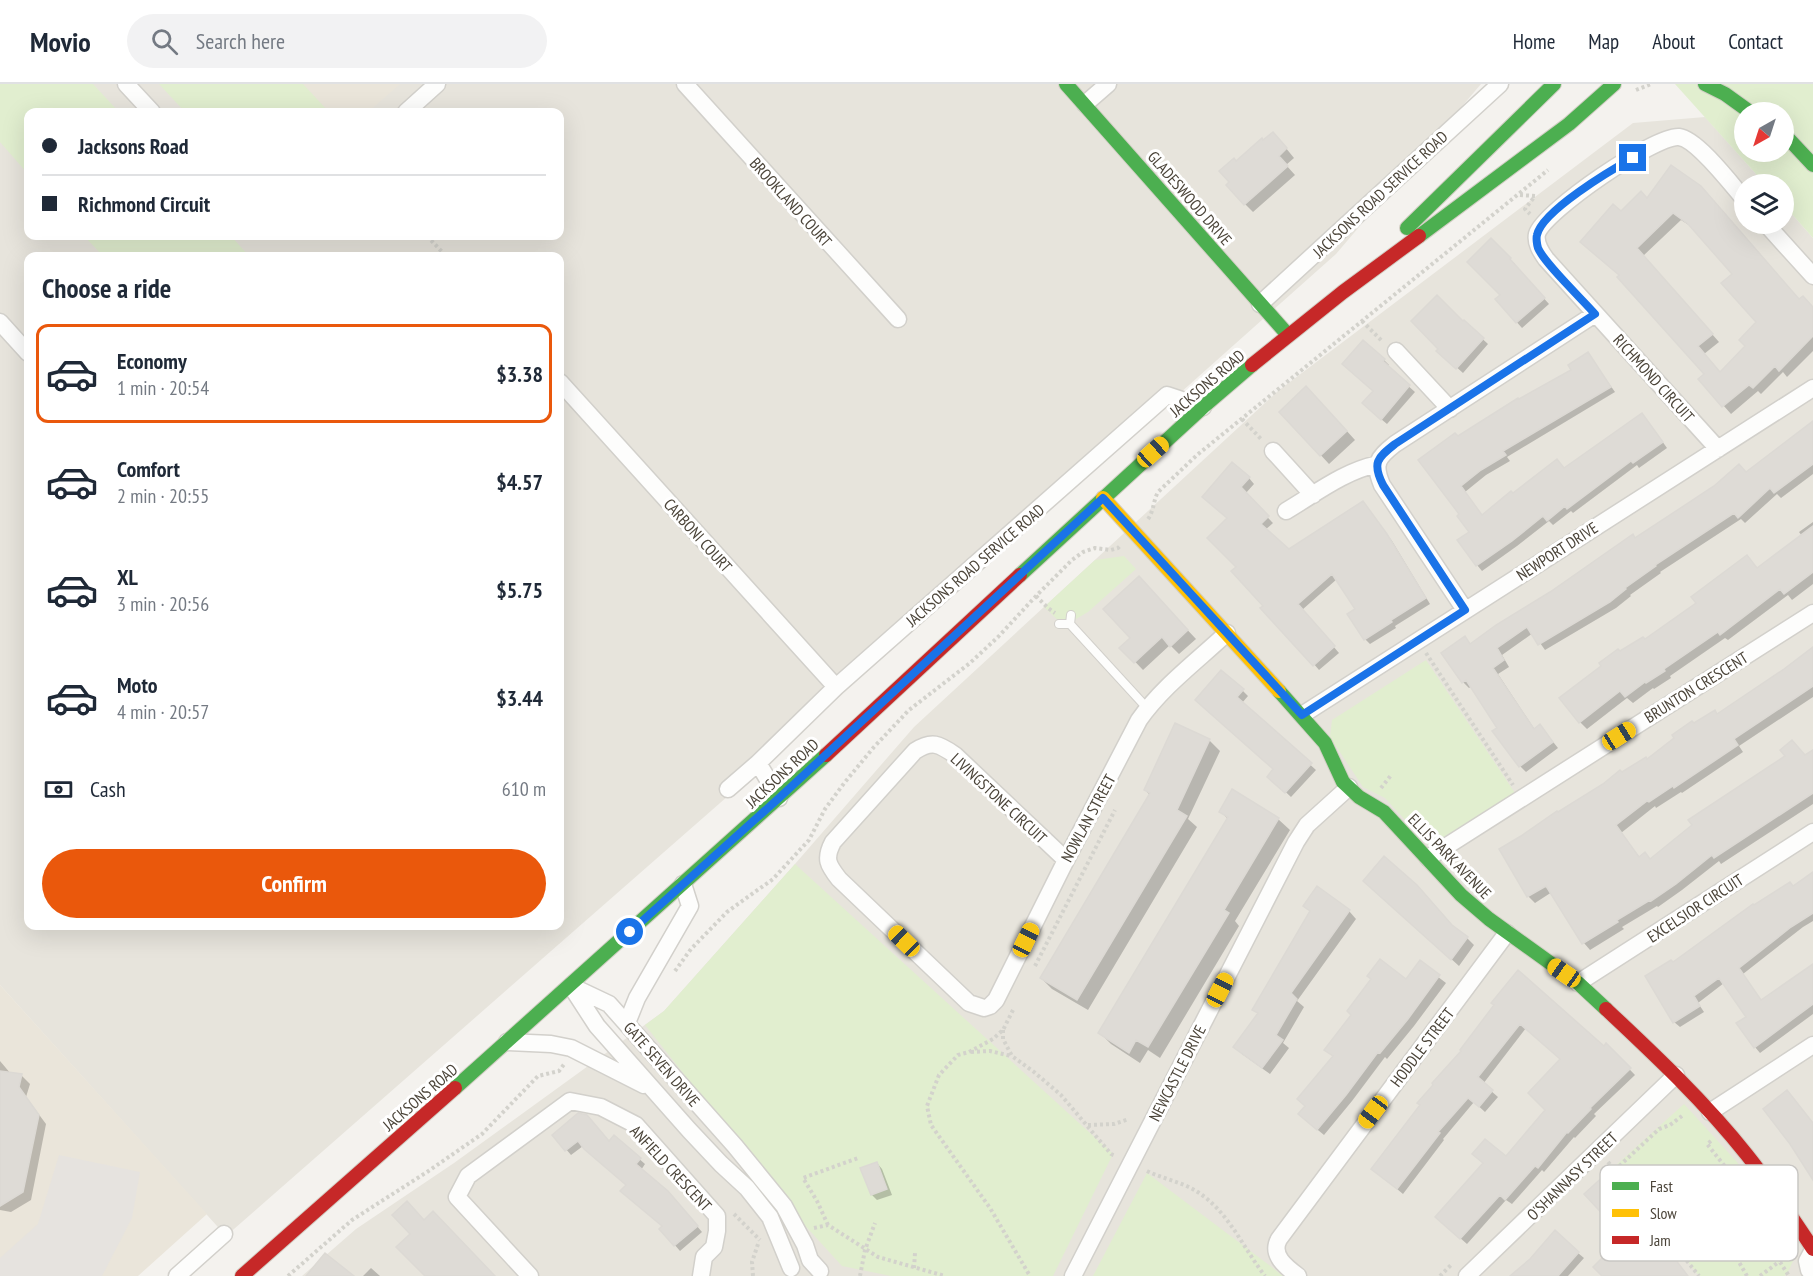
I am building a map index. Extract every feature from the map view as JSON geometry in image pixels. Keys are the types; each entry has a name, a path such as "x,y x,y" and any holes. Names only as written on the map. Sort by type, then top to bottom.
{"main road":[{"name":"GLADESWOOD DRIVE","path":"1066,84 1288,334"},
{"name":"JACKSONS ROAD","path":"1343,292 1554,84"},
{"name":"JACKSONS ROAD","path":"242,1276 779,798 1203,407 1288,334 1569,124 1614,84"},
{"path":"1705,84 1736,102"},
{"path":"1731,84 1750,102"},
{"path":"1794,144 1813,165"},
{"name":"ELLIS PARK AVENUE","path":"1103,498 1302,715 1325,743 1343,782 1359,797 1384,812 1461,895 1507,933 1578,983 1676,1075 1754,1165"},
{"name":"ELLIS PARK AVENUE","path":"1798,1226 1813,1250"}],"street":[{"path":"126,84 148,108"},
{"path":"410,108 437,84"},
{"name":"BROOKLAND COURT","path":"685,84 898,319"},
{"path":"1085,104 1107,84"},
{"name":"JACKSONS ROAD SERVICE ROAD","path":"1260,304 1500,84"},
{"name":"RICHMOND CIRCUIT","path":"1718,449 1545,259 1538,248 1537,235 1543,223 1592,182 1665,139 1678,137 1689,141 1700,149 1734,188"},
{"path":"1775,234 1813,276"},
{"path":"1465,610 1383,485 1376,471 1378,464 1383,453 1595,314"},
{"path":"0,322 24,349"},
{"path":"1393,350 1450,409"},
{"name":"CARBONI COURT","path":"564,386 836,687"},
{"name":"NEWPORT DRIVE","path":"1302,715 1813,388"},
{"name":"JACKSONS ROAD SERVICE ROAD","path":"728,789 836,687 1167,395 1203,407"},
{"path":"1273,452 1313,495"},
{"path":"1286,511 1350,472 1378,464"},
{"name":"BRUNTON CRESCENT","path":"1428,858 1813,613"},
{"name":"NOWLAN STREET","path":"969,1003 984,1008 996,1000 1139,720 1148,708 1227,633"},
{"name":"LIVINGSTONE CIRCUIT","path":"969,1003 831,870 827,860 828,851 833,842 915,751 923,746 934,744 944,747 955,755 1066,860"},
{"path":"758,763 779,798"},
{"name":"NEWCASTLE DRIVE","path":"1073,1276 1296,842 1307,825 1349,787"},
{"name":"EXCELSIOR CIRCUIT","path":"1578,983 1813,832"},
{"path":"627,1023 636,998 690,906 683,884"},
{"name":"HODDLE STREET","path":"1298,1276 1278,1258 1276,1244 1279,1239 1507,933"},
{"name":"GATE SEVEN DRIVE","path":"570,986 609,1004 627,1023 735,1146 784,1206 805,1245 810,1260 825,1274"},
{"name":"GATE SEVEN DRIVE","path":"570,986 592,1020 713,1156 747,1188 770,1217 785,1272"},
{"name":"GATE SEVEN DRIVE","path":"507,1042 551,1044 571,1048 633,1078 658,1094"},
{"path":"1710,1112 1813,1045"},
{"name":"O'SHANNASY STREET","path":"1467,1276 1676,1075"},
{"name":"ANFIELD CRESCENT","path":"530,1276 457,1197 468,1176 570,1101 601,1107 636,1125 717,1216 714,1247 704,1257 701,1276"},
{"path":"177,1276 224,1234"},
{"path":"1807,1274 1807,1261 1813,1250"},
{"path":"785,1272 800,1266 811,1266 825,1274"}],"lane":[{"path":"1059,624 1071,620 1148,708"}],"path":[{"path":"1630,95 1638,88 1652,84"},
{"path":"670,978 692,949 727,912 773,879 809,840 825,809 845,782 909,710 970,663 1072,560 1083,552 1095,548 1111,550 1118,548 1149,519 1154,499 1163,487 1197,455 1554,165"},
{"path":"431,240 442,252"},
{"path":"1362,321 1393,350"},
{"path":"1242,418 1273,452"},
{"path":"1418,640 1522,798"},
{"path":"1033,970 1116,807"},
{"path":"969,1052 993,1039 1003,1030 1018,1001"},
{"path":"1003,1030 1003,1039 1012,1056"},
{"path":"288,1276 352,1220 482,1134 538,1076 559,1071 565,1064 571,1048"},
{"path":"1030,1276 990,1208 931,1125 927,1106 939,1075 958,1055 990,1051 1012,1056 1061,1095 1111,1154 1154,1174 1181,1182 1203,1195 1228,1219 1246,1250 1266,1276"},
{"path":"1620,1165 1659,1129 1683,1116"},
{"path":"1087,1125 1114,1124 1129,1119"},
{"path":"1724,1128 1707,1144 1724,1165"},
{"path":"1598,1150 1611,1165"},
{"path":"828,1225 803,1178 858,1158"},
{"path":"860,1276 865,1250 875,1224"},
{"path":"753,1276 752,1262 759,1240"},
{"path":"914,1268 915,1253"},
{"path":"1687,1261 1699,1276"},
{"path":"1738,1261 1747,1276"},
{"path":"1760,1276 1780,1262 1789,1276"}],"shaded area":[{"path":"0,84 1481,84 1336,254 736,789 226,1236 0,985"},
{"path":"303,84 400,84 373,108 325,108"},
{"path":"1705,117 1734,149 1734,162 1745,162 1756,174 1734,174 1734,234 1794,234 1794,216 1813,238 1813,1276 302,1276 356,1229 454,1163 664,1011 914,727 1278,391 1633,123"},
{"path":"0,985 207,1214 138,1276 0,1276"},
{"path":"59,1155 140,1172 132,1218 102,1276 0,1276 0,1258 38,1224"}],"green space":[{"path":"0,84 93,84 115,108 24,108 24,169 0,142"},
{"path":"159,84 303,84 325,108 181,108"},
{"path":"1675,84 1813,84 1813,238 1794,216 1794,174 1756,174 1745,162 1794,162 1794,102 1734,102 1734,150"},
{"path":"88,240 235,240 245,252 99,252"},
{"path":"1124,556 1136,569 1088,612 1064,626 1044,607 1095,560"},
{"path":"1426,660 1515,793 1431,848 1385,798 1363,787 1330,737 1332,720"},
{"path":"795,864 1113,1154 1053,1276 891,1276 842,1266 799,1219 645,1025 664,1011"},
{"path":"1684,1104 1739,1165 1616,1165"},
{"path":"1147,1173 1269,1265 1283,1276 1093,1276"},
{"path":"1687,1261 1793,1261 1784,1276 1699,1276"}],"building":[{"path":"1273,132 1287,148 1279,156 1288,166 1244,205 1226,185 1229,182 1219,171 1234,158 1236,161 1262,138 1263,140"},
{"path":"1671,165 1701,186 1734,224 1734,234 1743,234 1799,299 1803,296 1813,307 1813,336 1779,371 1775,366 1753,388 1749,385 1722,407 1698,379 1704,374 1617,277 1619,275 1580,242 1613,204 1621,211 1641,191 1647,198","holes":["1673,213 1688,224 1732,274 1721,283 1756,322 1739,340 1745,346 1720,372 1698,346 1713,334 1637,248"]},
{"path":"1491,238 1545,298 1516,323 1495,299 1500,295 1467,262"},
{"path":"1437,295 1484,338 1456,369 1436,351 1438,349 1411,321"},
{"path":"1363,340 1410,385 1381,420 1362,403 1373,391 1342,364"},
{"path":"1588,352 1611,387 1503,451 1506,455 1481,470 1461,486 1482,515 1511,491 1513,493 1557,459 1564,468 1642,413 1663,442 1633,463 1631,461 1567,509 1565,506 1547,521 1543,516 1476,566 1457,540 1469,532 1457,516 1459,514 1418,460 1455,433 1458,436 1518,398 1571,370 1568,365"},
{"path":"1306,386 1347,431 1320,456 1279,412"},
{"path":"1813,421 1813,464 1774,493 1770,488 1738,518 1734,513 1655,565 1610,602 1538,645 1527,627 1497,648 1504,660 1493,668 1534,729 1540,724 1553,742 1519,767 1492,731 1497,728 1466,680 1462,683 1441,653 1465,636 1470,644 1633,534 1635,538 1714,486 1739,464 1746,472"},
{"path":"1232,462 1250,477 1241,487 1269,516 1261,524 1289,549 1363,501 1387,534 1426,598 1364,640 1347,614 1355,609 1332,574 1298,604 1335,646 1313,666 1260,608 1263,606 1231,571 1236,567 1207,538 1227,518 1202,497"},
{"path":"1813,526 1813,572 1784,594 1780,589 1720,635 1718,632 1625,697 1620,691 1579,723 1559,698 1601,666 1599,663 1618,649 1620,651 1643,637 1645,639 1696,603 1691,597 1747,555 1757,568"},
{"path":"1139,576 1188,630 1170,647 1162,637 1134,663 1119,648 1130,638 1103,609"},
{"path":"1813,647 1813,686 1734,739 1738,745 1674,788 1673,786 1649,802 1647,801 1616,825 1639,857 1645,852 1650,859 1692,825 1688,820 1785,756 1780,750 1792,740 1805,755 1813,750 1813,793 1714,858 1712,855 1676,884 1582,944 1546,886 1527,897 1499,849 1603,784 1620,770 1622,772 1646,757 1647,759 1674,738 1672,735 1692,721 1694,723 1715,710 1717,714"},
{"path":"1221,670 1244,689 1237,697 1312,763 1285,793 1267,777 1273,769 1195,700"},
{"path":"1175,723 1210,739 1177,810 1187,816 1077,1000 1040,978 1150,793 1144,790"},
{"path":"1232,789 1279,818 1224,910 1229,913 1148,1047 1136,1040 1129,1053 1098,1033 1228,817 1219,812"},
{"path":"1384,856 1417,885 1452,925 1468,937 1451,960 1363,881"},
{"path":"1813,872 1813,913 1791,927 1739,968 1761,1000 1813,964 1813,1004 1754,1048 1736,1023 1746,1017 1719,978 1694,996 1700,1006 1673,1023 1645,976 1671,960 1673,962 1753,904 1790,882 1793,886"},
{"path":"1317,886 1350,910 1291,993 1297,999 1276,1035 1283,1040 1262,1068 1233,1047 1258,1013 1252,1010 1310,911 1303,906"},
{"path":"1380,959 1406,979 1420,960 1440,975 1408,1019 1380,1053 1378,1052 1317,1130 1298,1114 1305,1106 1297,1099 1333,1056 1324,1050 1351,1015 1347,1011 1371,979 1367,976"},
{"path":"1518,970 1604,1046 1606,1043 1631,1068 1567,1132 1538,1168 1535,1166 1505,1200 1500,1195 1460,1239 1435,1217 1483,1163 1472,1154 1485,1139 1506,1156 1545,1110 1528,1093 1560,1059 1520,1024 1478,1077 1493,1090 1479,1107 1468,1098 1438,1132 1440,1133 1397,1189 1371,1169 1420,1105 1417,1103 1433,1085 1432,1083 1461,1051 1494,1005 1491,1003"},
{"path":"0,1071 22,1074 19,1087 39,1115 23,1192 0,1206"},
{"path":"1787,1090 1813,1123 1813,1180 1790,1144 1763,1109"},
{"path":"578,1113 587,1115 609,1141 614,1135 641,1158 636,1164 668,1191 698,1226 674,1246 659,1229 662,1226 620,1191 626,1185 584,1149 578,1141 565,1151 552,1135"},
{"path":"877,1162 887,1189 871,1195 860,1168"},
{"path":"1600,1179 1600,1211 1584,1194"},
{"path":"407,1201 424,1220 433,1211 495,1276 425,1276 396,1247 410,1234 392,1215"},
{"path":"1555,1230 1579,1252 1558,1276 1510,1276 1530,1259"},
{"path":"325,1253 354,1276 306,1276"},
{"path":"1600,1260 1677,1261 1688,1276 1602,1276 1593,1267"}],"traffic: fast":[{"path":"1066,84 1288,335"},
{"path":"1407,228 1554,84"},
{"path":"1419,236 1569,124 1614,84"},
{"path":"1705,84 1736,102"},
{"path":"1794,145 1813,165"},
{"path":"1020,575 1252,365"},
{"path":"1279,691 1325,743 1343,782 1359,797 1384,812 1461,895 1489,919 1578,983 1606,1009"},
{"path":"455,1088 826,755"}],"traffic: slow":[{"path":"1103,498 1279,691"}],"traffic: jam":[{"path":"1252,365 1343,292 1419,236"},
{"path":"826,755 1020,575"},
{"path":"1606,1009 1679,1079 1731,1135 1754,1165"},
{"path":"242,1276 455,1088"},
{"path":"1798,1226 1813,1249"}],"route":[{"path":"630,932 779,798 1103,498 1302,715 1465,610 1383,485 1376,471 1378,460 1395,444 1595,314 1545,259 1538,248 1537,235 1543,223 1575,195 1592,182 1633,158"}]}
